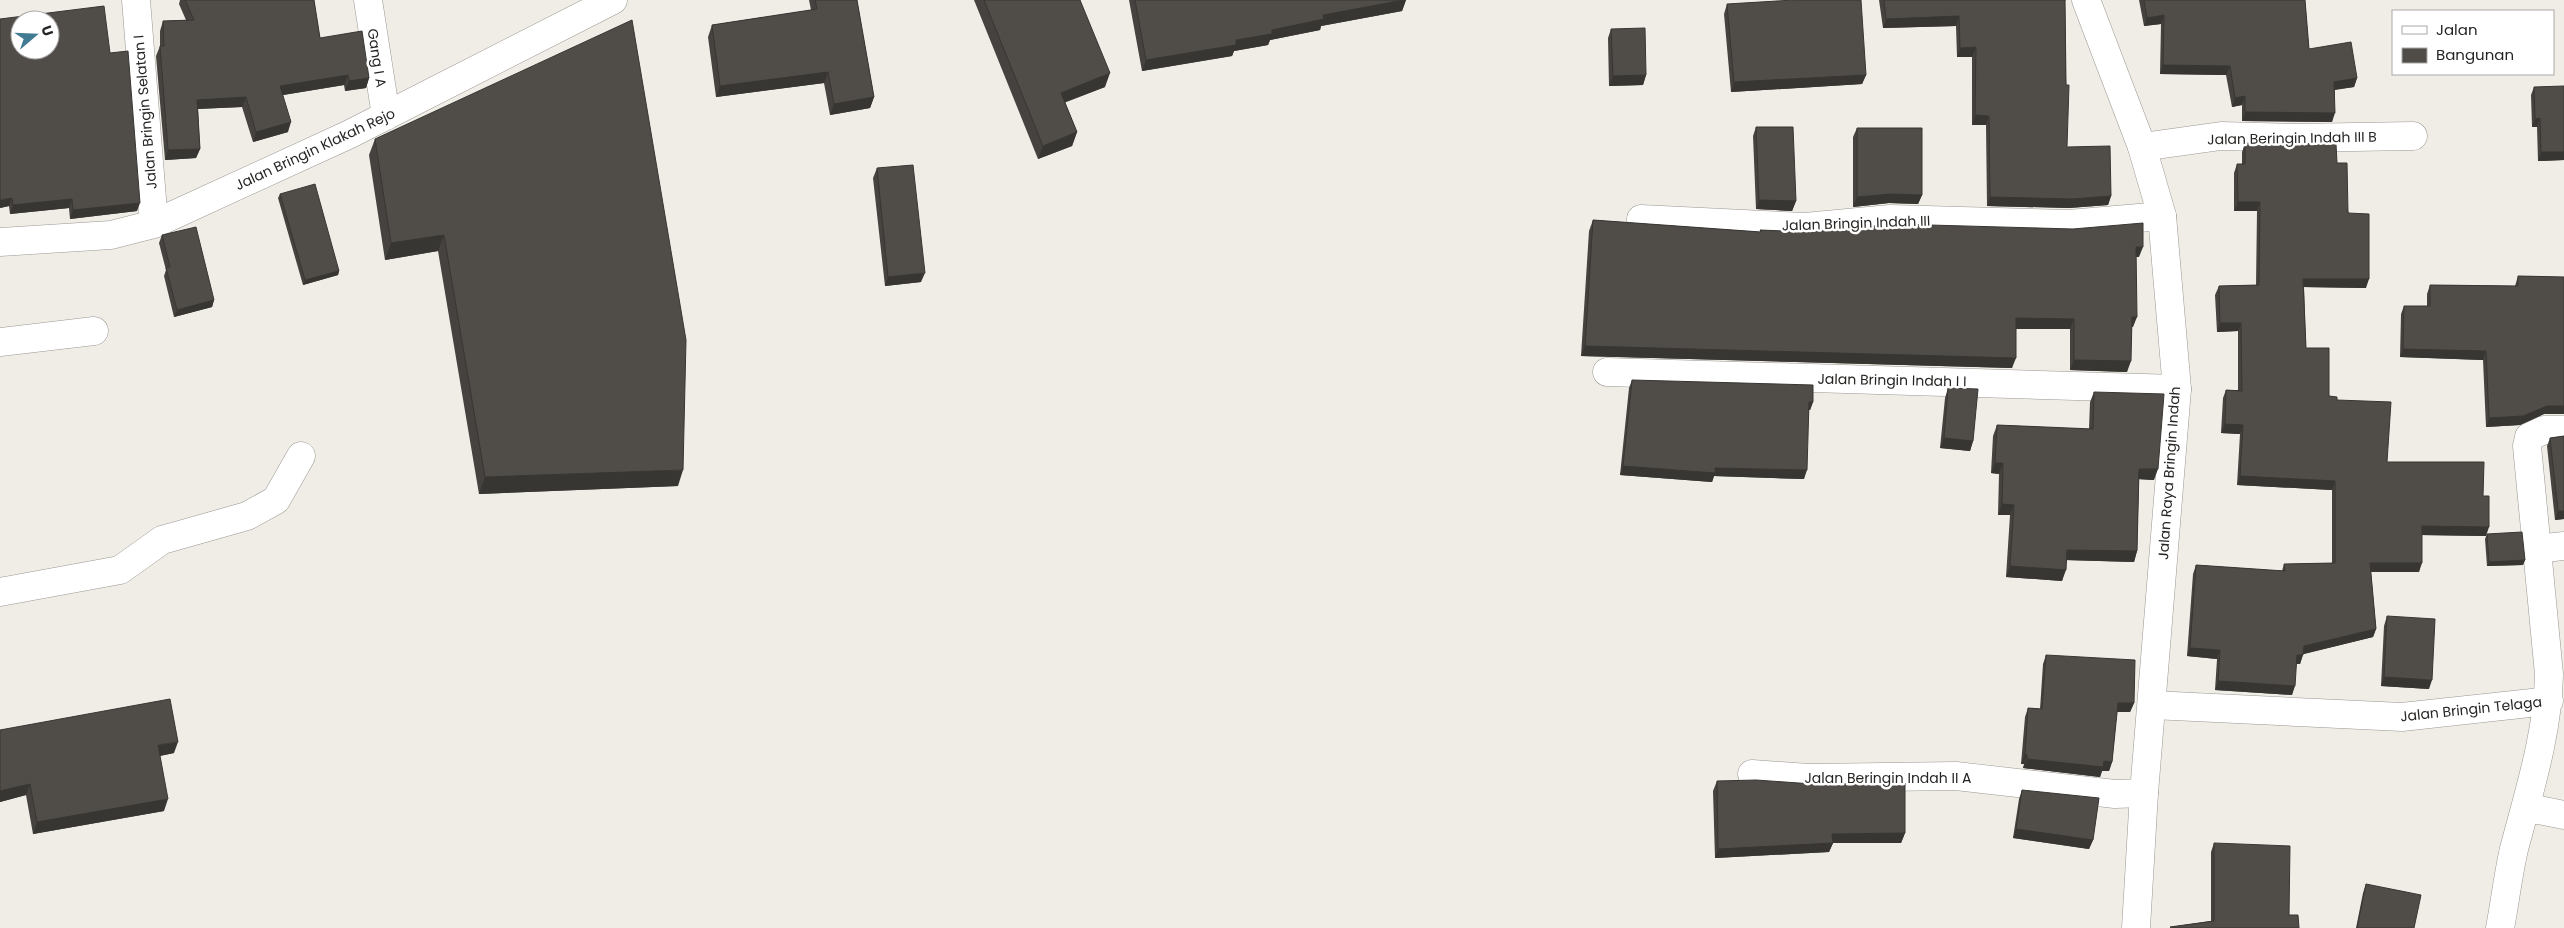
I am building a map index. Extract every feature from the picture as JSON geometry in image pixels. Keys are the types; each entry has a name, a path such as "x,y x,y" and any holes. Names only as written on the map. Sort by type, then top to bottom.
{"street":[{"name":"Jalan Bringin Selatan I","path":"136,0 154,224"},
{"name":"Gang I A","path":"368,0 386,116"},
{"name":"Jalan Bringin Klakah Rejo","path":"0,242 111,235 154,224 386,116 613,0"},
{"name":"Jalan Raya Bringin Indah","path":"2086,0 2142,147 2162,216 2177,389 2169,464 2144,793 2136,928"},
{"name":"Jalan Beringin Indah III B","path":"2142,147 2221,136 2294,138 2413,136"},
{"name":"Jalan Bringin Indah III","path":"1641,218 1805,227 1890,219 2069,224 2162,216"},
{"path":"0,342 94,331"},
{"name":"Jalan Bringin Indah I I","path":"1608,372 2177,389"},
{"name":"Jalan Bringin Telaga","path":"2152,705 2402,717 2549,701 2550,674 2527,446 2529,437 2544,430 2564,430"},
{"path":"0,592 120,570 162,540 247,516 276,500 301,456"},
{"path":"2537,549 2564,546"},
{"path":"2500,928 2514,851 2549,701"},
{"name":"Jalan Beringin Indah II A","path":"1752,774 1809,778 1956,776 2115,794 2144,793"},
{"path":"2525,810 2539,810 2564,815"}],"building":[{"path":"185,0 314,0 320,38 362,31 369,78 349,81 348,75 280,86 291,122 256,132 246,97 197,100 200,149 168,150 160,46 164,46 163,21 194,20"},
{"path":"815,0 857,0 874,97 834,104 828,72 720,86 712,25 817,9"},
{"path":"984,0 1080,0 1110,73 1061,93 1077,132 1043,146"},
{"path":"1135,0 1404,0 1323,15 1324,19 1272,30 1272,34 1236,40 1236,45 1146,60"},
{"path":"1794,0 1861,0 1866,75 1734,82 1727,4"},
{"path":"1884,0 2065,0 2066,85 2069,85 2067,147 2110,146 2111,196 2072,199 1990,197 1989,116 1975,115 1976,47 1960,48 1959,16 1886,19"},
{"path":"2144,0 2305,0 2309,49 2351,42 2357,78 2334,82 2335,113 2245,112 2245,96 2235,98 2230,66 2163,65 2164,15 2147,18"},
{"path":"104,6 110,53 128,51 140,203 73,210 72,199 13,205 12,198 0,200 0,19 10,18 10,60 60,60 60,12"},
{"path":"632,20 686,340 683,470 485,477 444,235 391,243 375,139"},
{"path":"1645,28 1646,75 1613,76 1611,29"},
{"path":"2564,86 2564,152 2541,152 2540,118 2535,119 2534,87"},
{"path":"1756,127 1793,127 1796,201 1759,200"},
{"path":"1857,128 1922,128 1922,195 1892,194 1857,197"},
{"path":"2245,143 2336,144 2337,163 2347,163 2348,213 2369,214 2369,279 2303,279 2306,348 2329,348 2329,396 2337,397 2337,400 2391,402 2387,462 2484,462 2483,496 2489,496 2489,527 2422,526 2422,563 2370,563 2376,629 2304,646 2303,655 2297,655 2295,686 2218,681 2220,650 2190,648 2196,565 2285,571 2284,564 2335,563 2335,481 2240,476 2243,425 2225,424 2226,390 2242,391 2241,323 2220,323 2219,286 2259,285 2260,202 2238,202 2237,164 2245,164"},
{"path":"913,165 925,273 888,277 877,168"},
{"path":"315,184 339,271 305,280 280,194"},
{"path":"1593,220 1761,232 1760,230 1810,232 1894,224 2073,229 2143,223 2143,247 2136,247 2137,317 2132,317 2131,361 2074,360 2074,319 2016,318 2016,358 1585,346"},
{"path":"196,227 214,300 177,310 166,268 170,267 162,235"},
{"path":"2518,276 2564,277 2564,406 2547,406 2523,416 2489,418 2486,351 2403,349 2404,306 2430,306 2430,285 2518,286"},
{"path":"1632,380 1813,385 1813,402 1809,402 1807,470 1715,468 1715,473 1623,466"},
{"path":"1948,388 1978,389 1973,441 1944,438"},
{"path":"2094,392 2164,394 2158,469 2139,469 2137,551 2067,550 2066,570 2010,566 2014,505 2002,504 2003,463 1995,463 1997,425 2093,429"},
{"path":"2564,436 2564,511 2558,511 2550,438"},
{"path":"2522,532 2525,560 2489,562 2487,534"},
{"path":"2387,616 2435,619 2432,680 2384,677"},
{"path":"2046,655 2135,660 2134,703 2118,703 2112,762 2104,761 2103,767 2027,759 2025,754 2028,708 2042,709"},
{"path":"170,699 178,742 158,745 168,799 37,822 30,784 0,791 0,730"},
{"path":"1756,780 1813,784 1905,783 1905,833 1832,834 1833,843 1718,849 1717,781"},
{"path":"2022,790 2099,798 2093,840 2016,829"},
{"path":"2214,843 2290,846 2289,915 2298,915 2299,928 2170,927 2214,921"},
{"path":"2366,884 2421,895 2414,928 2357,928"}]}
